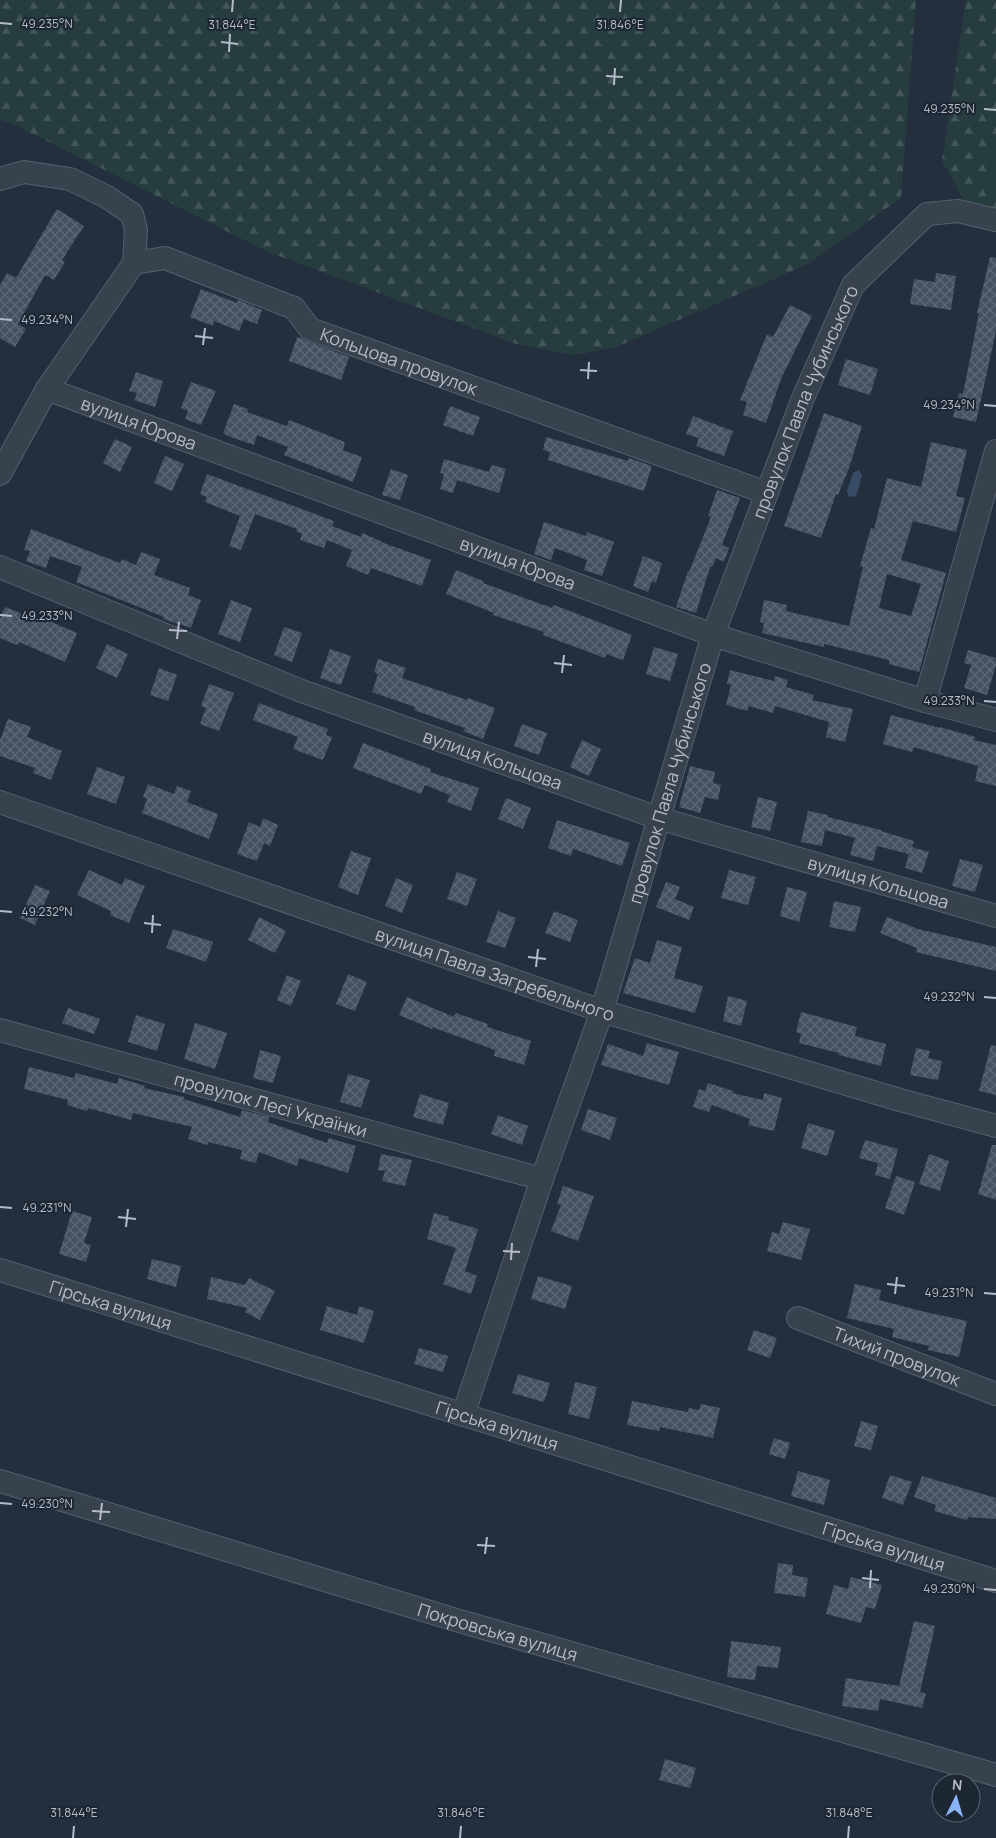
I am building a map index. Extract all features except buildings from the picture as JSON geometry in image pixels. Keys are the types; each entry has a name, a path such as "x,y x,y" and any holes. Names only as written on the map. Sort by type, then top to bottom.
{"street":[{"path":"0,178 24,172 70,179 107,198 132,214 136,230 134,263 47,389 0,474"},
{"name":"провулок Павла Чубинського","path":"463,1415 542,1179 602,1011 714,635 803,398 853,285 927,214 958,211 996,220"},
{"name":"Кольцова провулок","path":"134,263 165,258 294,308 310,330 767,494"},
{"name":"вулиця Юрова","path":"47,389 714,635 996,720"},
{"path":"925,700 996,451"},
{"name":"вулиця Кольцова","path":"0,568 299,690 658,818 996,916"},
{"name":"вулиця Павла Загребельного","path":"0,802 602,1011 900,1100 996,1126"},
{"name":"провулок Лесі Українки","path":"0,1030 542,1179"},
{"name":"Гірська вулиця","path":"0,1270 996,1581"},
{"name":"Тихий провулок","path":"798,1318 996,1394"},
{"name":"Покровська вулиця","path":"0,1481 456,1620 996,1776"}],"green space":[{"path":"0,0 916,0 901,198 808,264 614,348 573,355 516,344 266,251 11,123 0,120"},
{"path":"966,0 996,0 996,133 986,188 996,191 996,211 966,204 942,161"},
{"path":"996,133 996,191 986,189"}],"water":[{"path":"859,470 862,476 856,496 849,497 847,491 853,473"}]}
